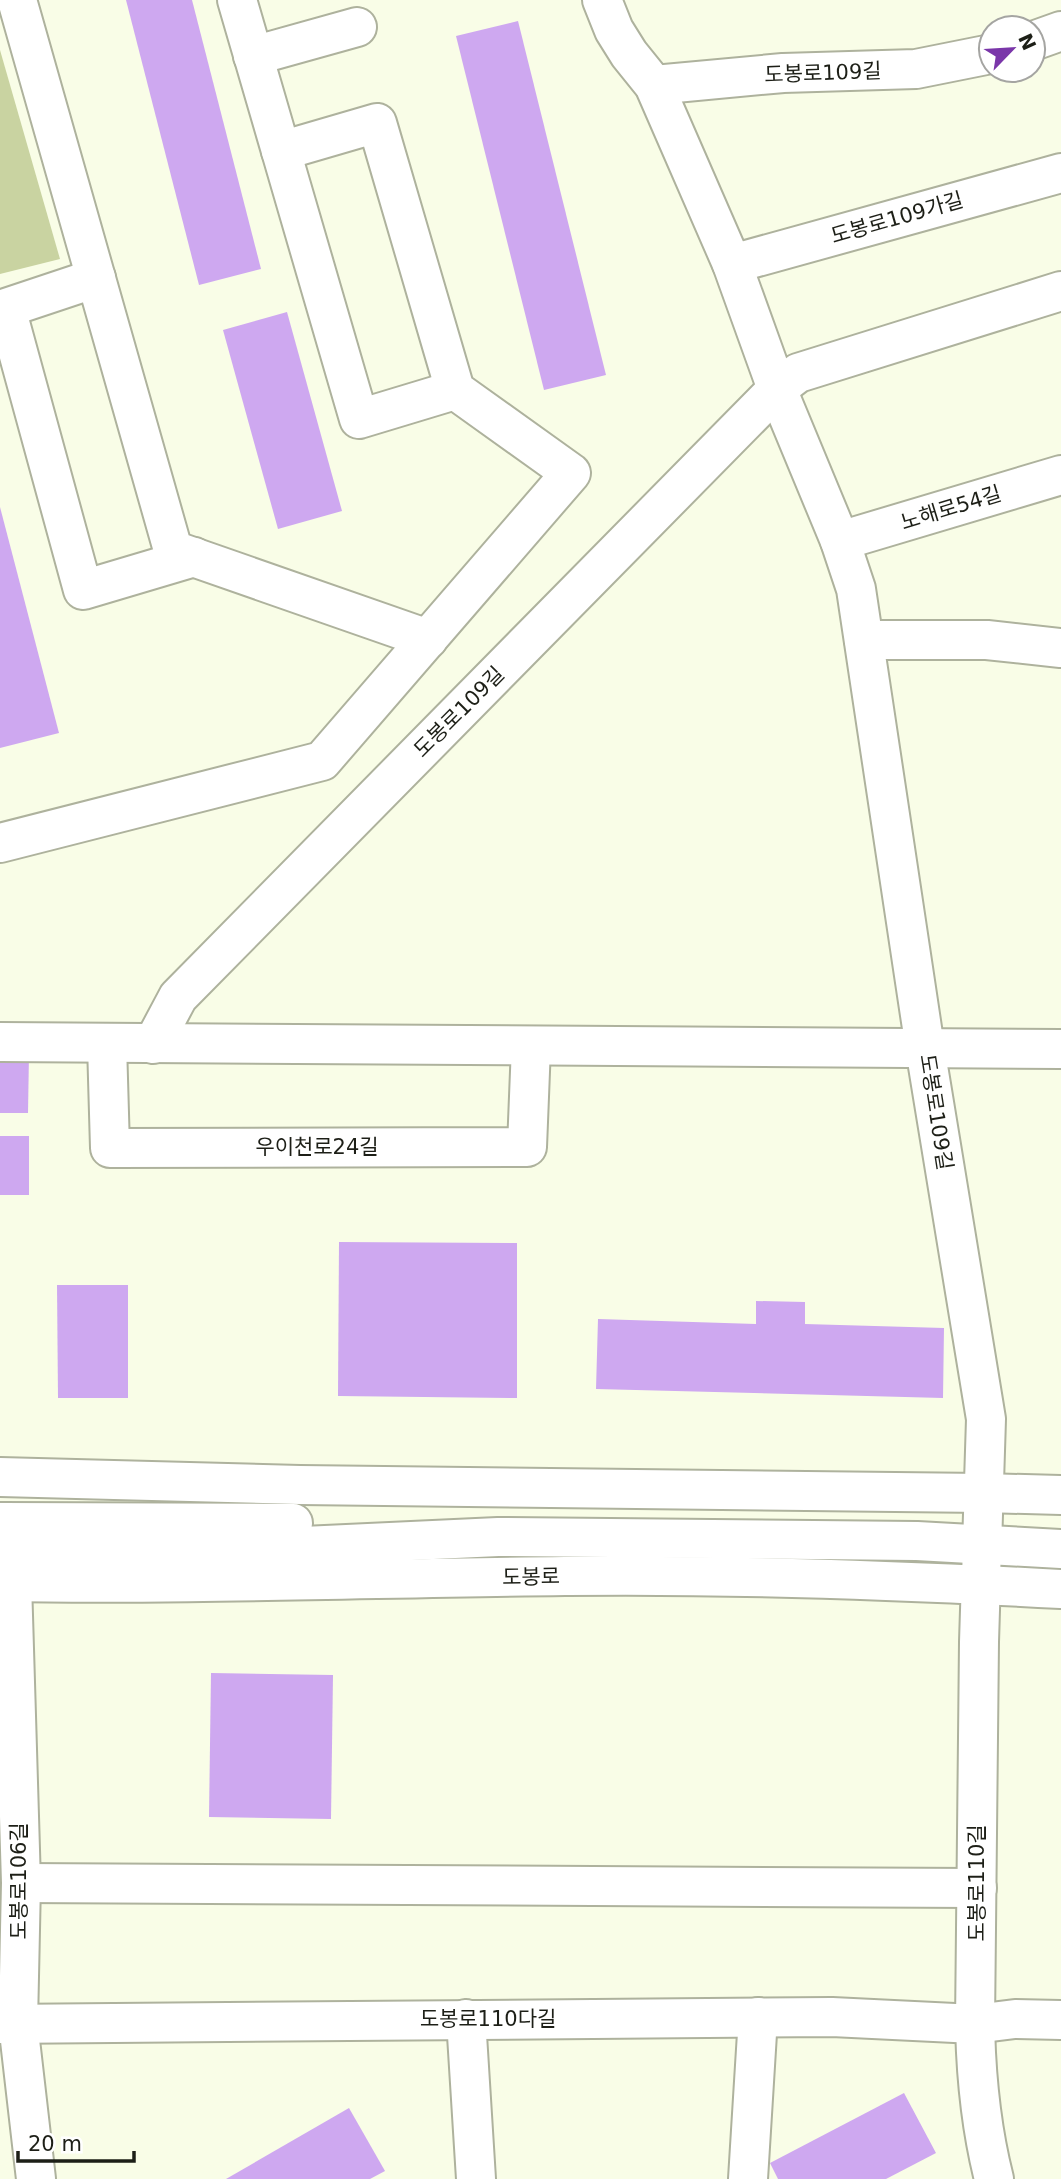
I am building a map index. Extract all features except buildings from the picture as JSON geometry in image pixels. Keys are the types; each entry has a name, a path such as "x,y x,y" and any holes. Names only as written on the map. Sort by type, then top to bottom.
{"street":[{"path":"17,0 173,550 428,639"},
{"path":"237,0 359,419 455,390"},
{"name":"도봉로109길","path":"602,0 619,38 654,85 732,264 777,389 840,541 856,589 986,1419 980,1585"},
{"path":"253,56 357,27"},
{"name":"도봉로109길","path":"654,85 783,73 916,69 977,57"},
{"path":"0,843 322,761 571,473 455,390 377,122 281,151"},
{"name":"도봉로109가길","path":"732,264 1061,173"},
{"path":"96,278 6,308 83,590 194,557"},
{"name":"도봉로109길","path":"153,1044 178,997 777,389 798,373 1061,291"},
{"name":"노해로54길","path":"840,541 1061,475"},
{"path":"864,640 987,640 1061,648"},
{"path":"0,1042 1061,1049"},
{"name":"우이천로24길","path":"107,1044 110,1148 527,1147 531,1046"},
{"path":"0,1477 300,1486 983,1520 1061,1528"},
{"path":"4,1571 238,1549 498,1537 743,1538 983,1520 1061,1495"},
{"path":"0,1522 321,1523 799,1517 885,1522 983,1520 1061,1549"},
{"name":"도봉로","path":"4,1571 765,1576 1061,1589"},
{"name":"도봉로106길","path":"4,1571 20,1882 9,2024 36,2179"},
{"name":"도봉로110길","path":"980,1585 976,2068 986,2148 994,2179"},
{"path":"20,1882 977,1888"},
{"path":"748,2179 758,2017"},
{"name":"도봉로110다길","path":"9,2024 758,2017 832,2017 975,2024 1015,2019 1061,2020"},
{"path":"466,2019 477,2179"}],"green space":[{"path":"0,50 60,259 0,274"}]}
